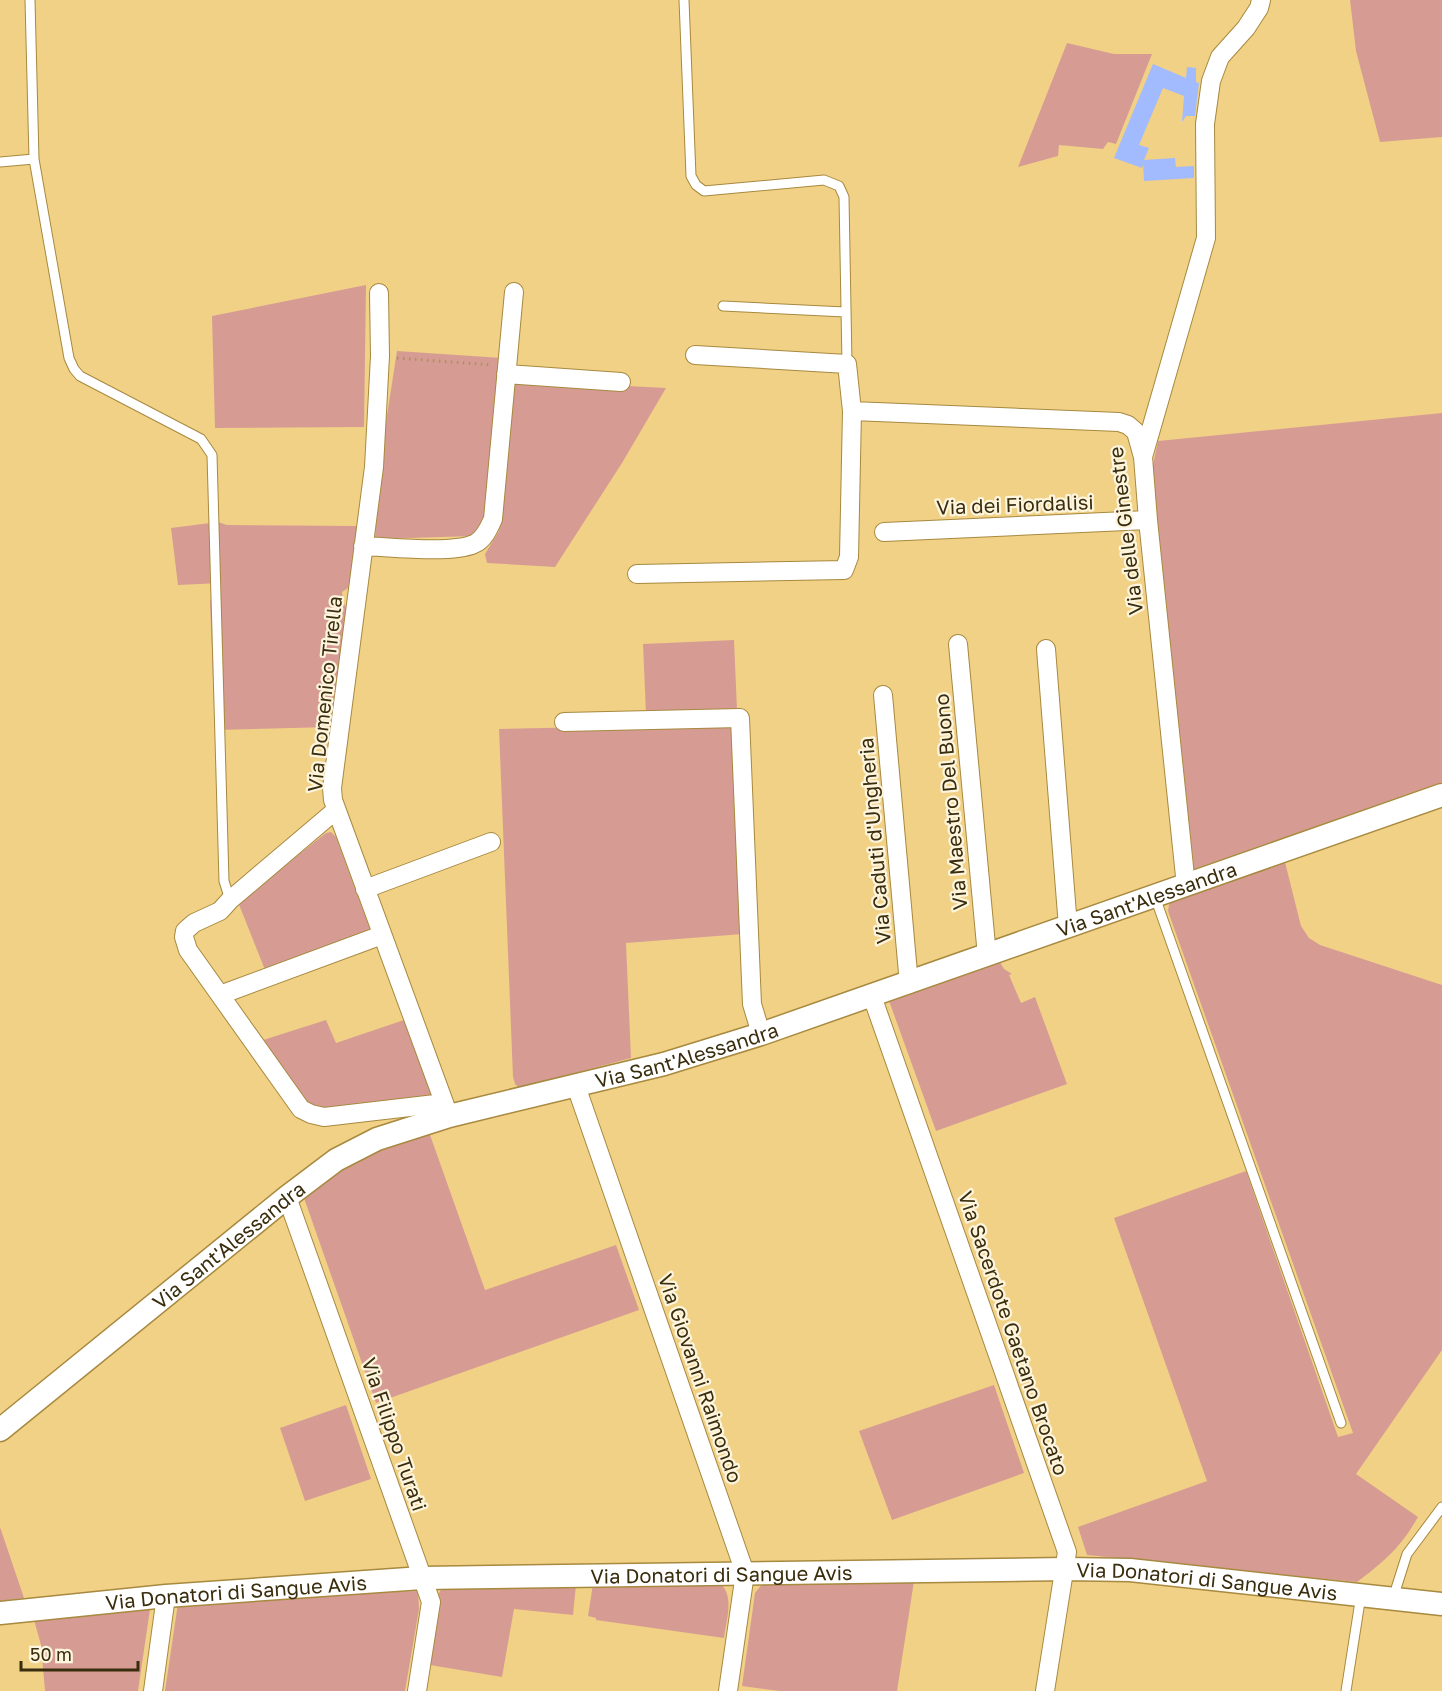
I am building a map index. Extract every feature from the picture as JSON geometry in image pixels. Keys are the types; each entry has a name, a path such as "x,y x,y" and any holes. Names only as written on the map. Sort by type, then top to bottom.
{"street":[{"path":"1143,457 1206,238 1205,124 1210,81 1220,57 1246,28 1261,0"},
{"path":"363,546 454,549 476,544 487,532 493,519 514,292"},
{"name":"Via Domenico Tirella","path":"379,293 380,356 374,466 332,788 336,810 446,1110"},
{"path":"637,574 844,570 849,557 852,411 847,364 694,355"},
{"path":"506,370 621,382"},
{"name":"Via delle Ginestre","path":"852,411 1119,422 1128,425 1136,432 1143,457 1186,885"},
{"name":"Via dei Fiordalisi","path":"884,532 1148,520"},
{"name":"Via Maestro Del Buono","path":"958,644 987,956"},
{"path":"1046,649 1068,927"},
{"name":"Via Caduti d'Ungheria","path":"883,695 909,984"},
{"path":"564,722 740,718 752,1004 761,1034"},
{"name":"Via Sant'Alessandra","path":"0,1430 287,1197 336,1160 377,1139 446,1110 576,1086 664,1064 761,1034 909,984 1442,795"},
{"path":"336,810 220,911 194,923 185,931 184,937 188,950 302,1108 311,1114 324,1117 446,1110"},
{"path":"365,889 491,842"},
{"path":"220,995 382,935"},
{"name":"Via Sacerdote Gaetano Brocato","path":"872,996 1067,1552 1045,1691"},
{"name":"Via Giovanni Raimondo","path":"576,1086 745,1573 728,1691"},
{"name":"Via Filippo Turati","path":"287,1197 430,1602 417,1691"},
{"name":"Via Donatori di Sangue Avis","path":"0,1613 166,1596 422,1578 1066,1569 1130,1570 1442,1604"},
{"path":"153,1691 166,1596"}],"lane":[{"path":"30,0 34,159 69,358 80,376 201,439 212,455 224,881 230,900"},
{"path":"684,0 691,176 704,192 824,180 838,186 844,197 847,364"},
{"path":"0,162 34,159"},
{"path":"723,306 845,312"},
{"path":"1155,897 1341,1423"},
{"path":"1393,1598 1407,1554 1438,1520 1442,1507"},
{"path":"1346,1691 1361,1595"}],"path":[{"path":"380,356 506,370"}],"shaded area":[{"path":"1350,0 1442,0 1442,137 1380,142 1356,51"},
{"path":"1067,43 1114,54 1152,54 1116,144 1108,142 1103,149 1059,145 1058,156 1018,167"},
{"path":"366,285 364,427 215,428 212,316"},
{"path":"397,351 502,358 487,520 475,536 375,539 383,441"},
{"path":"512,380 666,388 622,463 555,567 487,563 485,554 499,531"},
{"path":"1442,413 1442,782 1194,869 1152,470 1158,441"},
{"path":"218,522 227,525 357,526 358,538 348,588 342,592 346,608 342,667 330,727 215,730 210,600 221,599 221,583 178,585 171,528"},
{"path":"734,640 737,710 646,714 643,644"},
{"path":"733,724 743,934 626,943 631,1058 519,1088 513,1077 499,729"},
{"path":"331,832 336,837 371,932 265,970 238,902 326,833"},
{"path":"1285,862 1301,926 1309,938 1320,945 1442,985 1442,1350 1356,1474 1418,1517 1392,1553 1357,1582 1087,1555 1078,1527 1207,1481 1114,1218 1246,1171 1338,1437 1353,1433 1168,911 1170,899"},
{"path":"998,959 1004,969 1012,974 1009,975 1021,1003 1035,997 1067,1084 936,1131 888,998"},
{"path":"326,1020 336,1043 404,1020 434,1100 323,1111 303,1099 287,1081 260,1041"},
{"path":"429,1132 485,1290 616,1245 639,1310 376,1403 304,1198 306,1192 369,1152"},
{"path":"994,1385 1024,1473 892,1520 859,1431"},
{"path":"346,1405 371,1479 305,1501 280,1428"},
{"path":"0,1527 24,1598 0,1601"},
{"path":"914,1581 897,1691 780,1691 742,1686 755,1593 763,1583"},
{"path":"720,1583 725,1588 728,1602 724,1638 596,1620 588,1616 593,1584"},
{"path":"576,1585 573,1615 514,1609 502,1677 430,1665 439,1593 442,1588"},
{"path":"418,1591 419,1609 405,1691 165,1691 178,1603"},
{"path":"150,1609 138,1691 45,1691 41,1645 34,1620"}],"building":[{"path":"1153,64 1186,78 1187,67 1196,68 1196,82 1199,83 1195,116 1186,116 1182,122 1184,96 1163,88 1139,145 1149,148 1144,160 1175,158 1176,167 1194,166 1194,178 1144,181 1143,164 1142,168 1114,158"}]}
